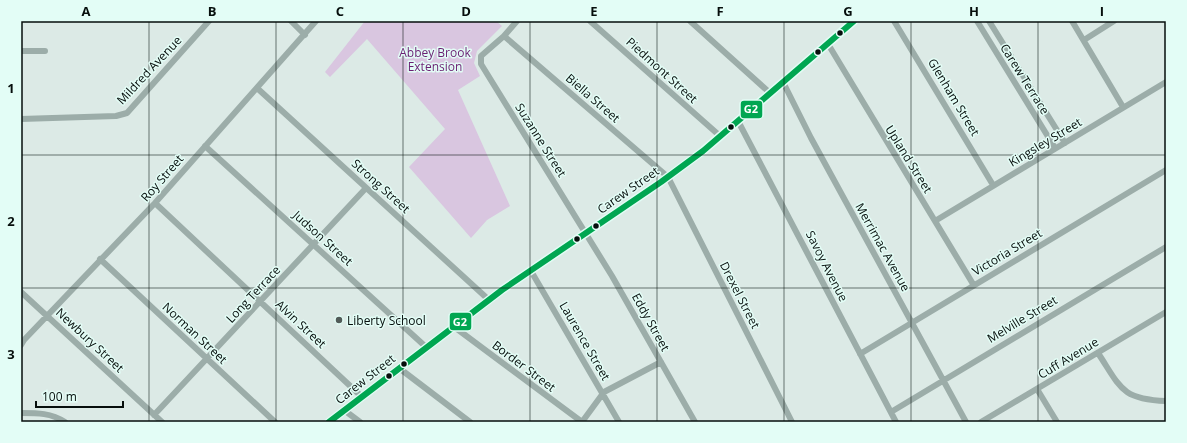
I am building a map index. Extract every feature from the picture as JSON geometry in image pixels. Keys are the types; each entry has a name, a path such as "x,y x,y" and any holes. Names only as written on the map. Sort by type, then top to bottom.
{"main road":[{"name":"Carew Street","path":"329,422 453,326 668,177 720,136 854,21"}],"street":[{"name":"Mildred Avenue","path":"21,119 122,115 127,113 209,21"},
{"path":"291,21 305,35"},
{"name":"Roy Street","path":"21,345 100,259 155,203 316,21"},
{"path":"504,36 517,21"},
{"name":"Piedmont Street","path":"590,21 720,136"},
{"path":"690,21 770,93"},
{"name":"Glenham Street","path":"894,21 993,185"},
{"name":"Carew Terrace","path":"977,21 1055,148"},
{"name":"Carew Terrace","path":"989,21 1065,142"},
{"path":"1072,21 1123,107"},
{"path":"1084,40 1114,21"},
{"name":"Suzanne Street","path":"504,36 480,58 481,64 586,234"},
{"name":"Biella Street","path":"504,36 668,177"},
{"name":"Upland Street","path":"828,44 973,284"},
{"path":"21,51 45,51"},
{"name":"Merrimac Avenue","path":"783,82 811,138 966,422"},
{"name":"Kingsley Street","path":"935,221 1166,82"},
{"name":"Strong Street","path":"257,88 489,300"},
{"name":"Savoy Avenue","path":"738,120 896,422"},
{"name":"Judson Street","path":"205,146 426,347"},
{"name":"Victoria Street","path":"860,354 973,284 1166,170"},
{"name":"Drexel Street","path":"668,177 792,422"},
{"name":"Long Terrace","path":"154,415 366,188"},
{"name":"Alvin Street","path":"155,203 362,397"},
{"name":"Eddy Street","path":"586,234 612,276 695,422"},
{"name":"Melville Street","path":"891,412 1166,246"},
{"name":"Norman Street","path":"100,259 275,422"},
{"name":"Laurence Street","path":"531,271 619,422"},
{"name":"Newbury Street","path":"21,292 162,422"},
{"name":"Cuff Avenue","path":"982,422 1166,312"},
{"name":"Border Street","path":"453,326 582,422"},
{"path":"1098,354 1122,390 1130,395 1166,401"},
{"path":"582,422 603,394 661,362"},
{"path":"399,368 470,422"},
{"path":"1037,389 1057,422"},
{"path":"344,410 360,422"},
{"path":"21,413 41,413 55,416 65,422"}],"green space":[{"name":"Abbey Brook Extension","path":"365,21 496,21 502,26 477,51 474,63 480,76 458,90 510,206 487,220 471,238 409,167 445,129 367,39 330,77 325,72"}],"transit line":[{"name":"G2","path":"329,422 502,290 661,182 703,151 854,21"}],"place":[{"name":"Liberty School","path":"339,320"}]}
